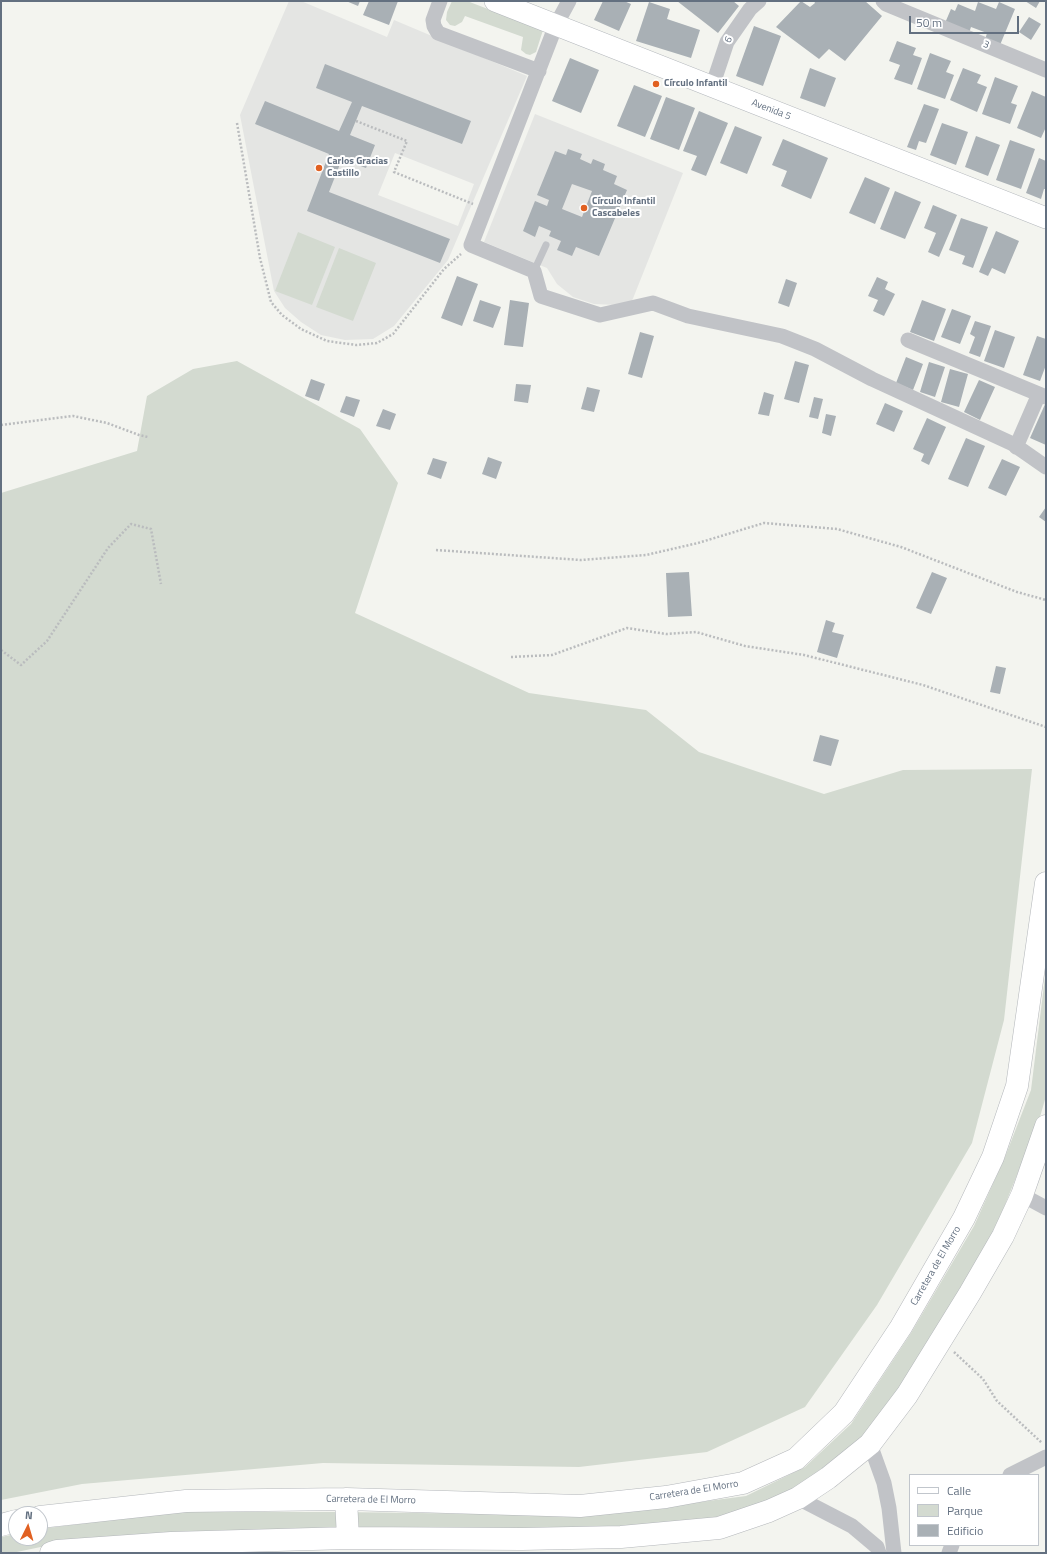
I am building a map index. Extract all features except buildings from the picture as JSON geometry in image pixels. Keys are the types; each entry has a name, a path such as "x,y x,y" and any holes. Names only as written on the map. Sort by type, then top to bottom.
{"main road":[{"name":"Carretera de El Morro","path":"48,1516 186,1501 346,1499 580,1506 666,1497 743,1483 796,1459 844,1413 896,1334 964,1218 993,1157 1018,1086 1046,883"},
{"path":"51,1553 58,1551 171,1543 348,1538 523,1543 621,1538 719,1528 769,1511 798,1498 828,1478 870,1444 907,1395 970,1293 1003,1236 1022,1195 1046,1126"},
{"path":"346,1499 348,1538"}],"street":[{"path":"440,1 433,20 434,26 438,33 539,71"},
{"name":"Avenida 5","path":"495,1 1046,218"},
{"path":"569,1 556,25 471,246 534,272 541,296 600,315 653,303 688,316 782,336 815,349 872,379 1016,447 1046,467"},
{"name":"6","path":"712,87 728,42 750,9 759,1"},
{"name":"3","path":"883,1 886,4 1046,70"},
{"path":"908,340 1043,396 1016,447"},
{"path":"1022,1195 1046,1208"},
{"path":"870,1444 884,1483 889,1508 894,1553"},
{"path":"1012,1474 1046,1457"},
{"path":"798,1498 852,1526 877,1548 879,1553"},
{"path":"147,1553 171,1543"}],"lane":[{"path":"534,272 546,245"}],"path":[{"path":"356,120 407,141 394,172 486,209"},
{"path":"237,123 260,258 271,302 282,315 301,329 327,341 356,345 378,343 393,334 444,269 471,246"},
{"path":"1,425 73,416 107,424 148,437"},
{"path":"436,550 581,560 646,555 764,523 771,523 837,529 901,547 1017,592 1046,600"},
{"path":"1,650 21,665 47,641 108,548 131,524 151,529 161,584"},
{"path":"511,657 552,655 627,628 666,634 696,632 745,646 804,655 923,686 1046,727"},
{"path":"941,1340 983,1379 998,1401 1046,1446"}],"shaded area":[{"name":"Carlos Gracias Castillo","path":"289,1 301,1 387,37 394,20 527,76 448,260 394,326 373,339 345,340 321,335 301,322 285,308 274,291 240,115","holes":["395,153 474,184 458,226 378,195"]},
{"name":"Círculo Infantil Cascabeles","path":"535,114 683,173 632,301 617,305 594,304 573,297 557,284 547,268 484,242"}],"green space":[{"path":"452,1 467,1 543,30 536,52 530,55 521,50 523,37 465,16 462,22 455,26 450,25 446,20 447,12"},
{"path":"298,232 335,247 312,305 275,291"},
{"path":"339,248 376,263 353,321 316,307"},
{"path":"237,361 360,429 398,483 355,613 529,693 646,710 699,752 824,794 903,770 1032,769 1004,1020 972,1143 877,1305 805,1407 707,1452 579,1467 323,1463 82,1484 1,1500 1,493 137,451 147,396 193,369"},
{"path":"1046,969 1046,1096 1040,1117 997,1225 961,1290 897,1395 863,1437 794,1490 717,1522 617,1532 55,1544 48,1545 48,1528 173,1512 338,1512 572,1515 685,1504 746,1496 805,1467 851,1424 911,1333 974,1226 1005,1157 1031,1090"},
{"path":"8,1536 8,1546 45,1546 12,1553 1,1553 1,1537"}],"place":[{"name":"Círculo Infantil","path":"656,84"},
{"name":"Carlos Gracias Castillo","path":"319,168"},
{"name":"Círculo Infantil Cascabeles","path":"584,208"}]}
